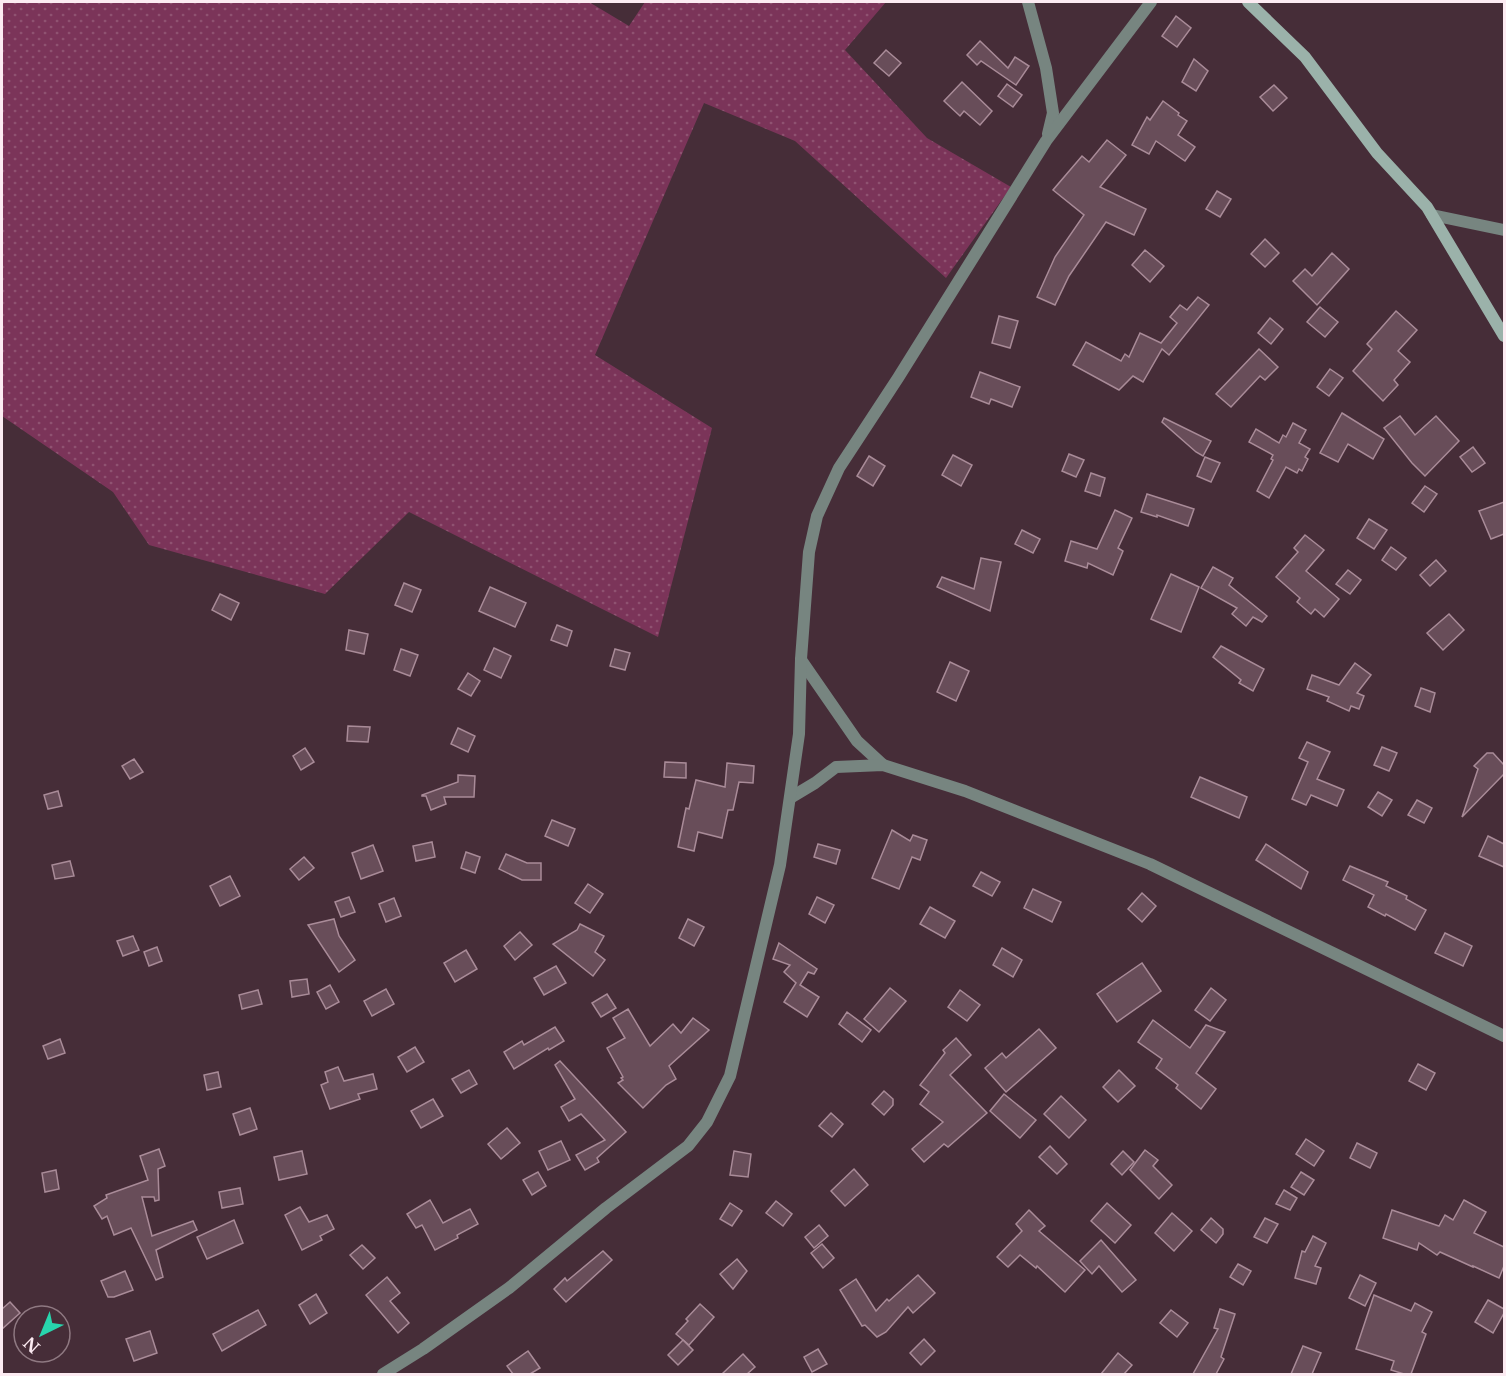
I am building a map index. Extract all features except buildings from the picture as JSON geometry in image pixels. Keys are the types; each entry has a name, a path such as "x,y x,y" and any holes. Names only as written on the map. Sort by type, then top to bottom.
{"main road":[{"path":"1248,2 1305,57 1377,153 1427,207 1504,336"}],"street":[{"path":"1028,2 1046,68 1053,113 1046,141"},
{"path":"383,1374 423,1349 509,1288 606,1208 688,1146 707,1122 730,1076 780,865 799,734 801,659 809,552 817,516 839,468 1046,141 1151,2"},
{"path":"1432,215 1504,230"},
{"path":"801,659 857,741 883,765"},
{"path":"790,798 836,767 883,765 965,791 1150,864 1504,1036"}],"shaded area":[{"path":"2,2 589,2 629,26 645,2 886,2 845,50 927,138 1011,187 946,278 795,141 704,103 595,355 712,428 658,637 409,512 325,594 149,545 113,492 2,416"}]}
